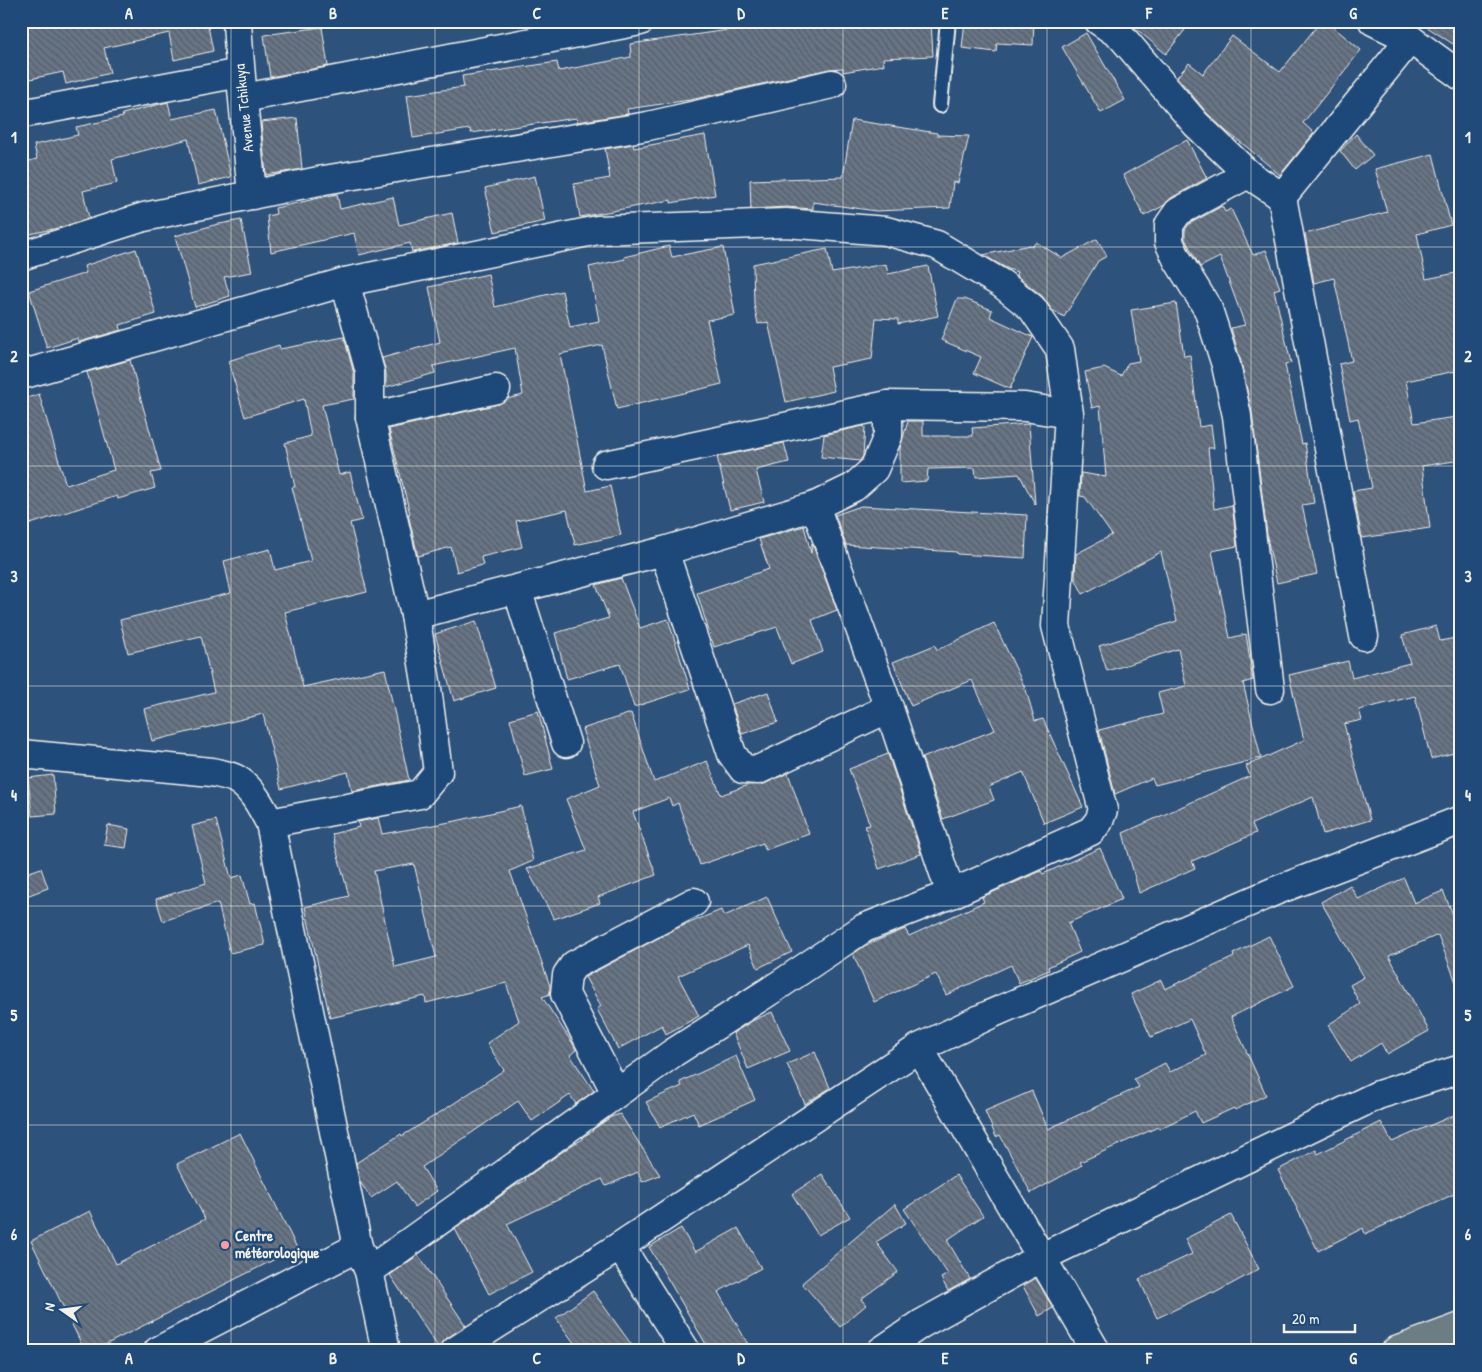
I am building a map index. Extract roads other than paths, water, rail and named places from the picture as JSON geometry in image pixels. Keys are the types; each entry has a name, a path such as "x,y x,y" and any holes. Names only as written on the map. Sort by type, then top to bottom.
{"main road":[{"path":"1396,1351 1461,1327"}],"street":[{"name":"Avenue Tchikuya","path":"238,21 252,195"},
{"path":"21,114 242,85 640,21"},
{"path":"1099,21 1121,36 1196,124 1248,174 1282,197 1364,636"},
{"path":"1373,21 1410,39 1461,76"},
{"path":"1282,197 1410,39"},
{"path":"21,256 144,217 324,180 648,126 832,84"},
{"path":"1248,174 1178,212 1169,225 1169,242 1177,259 1208,310 1226,365 1237,416 1270,689"},
{"path":"21,375 345,282 598,230 786,223 886,231 937,245 1002,284 1032,308 1060,349 1070,414 1056,626 1102,810 1099,821 1091,831 951,894 864,928 779,985 673,1052 616,1093 363,1259 158,1351"},
{"path":"270,823 420,794 438,772 415,615 370,416 370,372 345,282"},
{"path":"370,416 496,390"},
{"path":"606,466 888,405 1025,408 1070,414"},
{"path":"415,615 664,551 816,506 854,487 874,470 888,436 888,405"},
{"path":"816,506 889,708 951,894"},
{"path":"664,551 732,754 743,769 758,770 889,708"},
{"path":"517,589 566,743"},
{"path":"21,754 212,772 235,778 252,794 270,823 363,1259 386,1351"},
{"path":"456,1351 620,1246 919,1048 991,1014 1275,891 1461,820"},
{"path":"616,1093 566,994 566,975 574,965 694,902"},
{"path":"919,1048 1096,1351"},
{"path":"881,1351 921,1324 1042,1257 1378,1095 1461,1069"},
{"path":"620,1246 686,1351"}],"lane":[{"path":"940,105 948,21"}],"place":[{"name":"Centre météorologique","path":"225,1245"}]}
